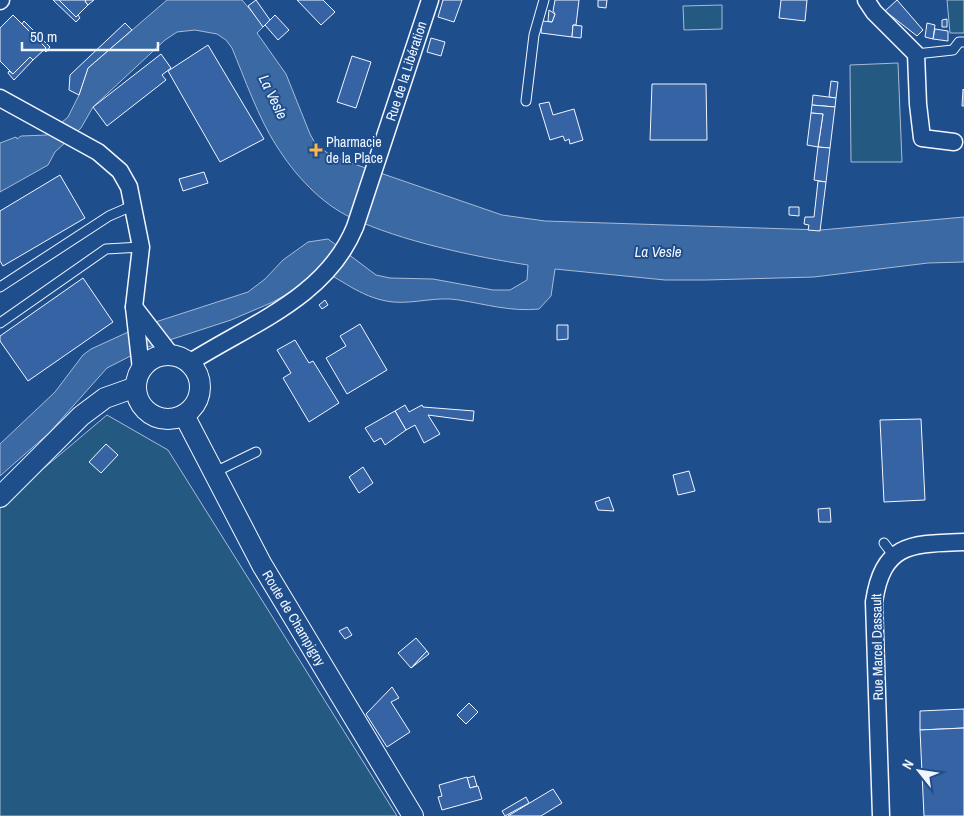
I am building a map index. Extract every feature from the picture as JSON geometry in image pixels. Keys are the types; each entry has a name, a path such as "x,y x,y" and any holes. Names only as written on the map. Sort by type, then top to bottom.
{"street":[{"name":"Rue de la Libération","path":"189,363 290,304 323,278 343,252 355,227 430,0"},
{"path":"866,0 874,12 916,54 918,104 922,138 959,141"},
{"path":"0,98 82,142 98,152 120,171 129,187 141,247 134,307 141,404 154,416 174,418 184,415 195,404 200,390 198,375 189,363 166,350 134,307"},
{"path":"0,497 81,416 166,350"},
{"name":"Route de Champigny","path":"184,415 262,566 413,816"},
{"name":"Rue Marcel Dassault","path":"882,816 874,602 878,580 889,549 918,544 964,542"}],"lane":[{"path":"526,101 534,35 544,0"},
{"path":"916,54 952,50 959,42 964,42"},
{"path":"0,287 109,216 132,206"},
{"path":"0,323 106,249 141,247"},
{"path":"213,474 256,452"}],"shaded area":[{"path":"947,0 964,0 964,33 950,33"},
{"path":"722,5 722,29 684,30 683,6"},
{"path":"898,63 902,162 851,162 850,65"},
{"path":"107,415 168,450 397,816 0,816 0,505"}],"water":[{"name":"La Vesle","path":"167,0 242,0 264,26 257,33 286,74 315,143 331,156 502,215 545,221 821,230 964,217 964,262 928,263 814,277 706,280 665,280 555,269 551,296 539,309 529,310 508,309 451,299 393,302 364,294 320,269 299,287 273,302 231,320 148,347 107,368 49,433 0,476 0,444 55,392 83,355 91,349 137,328 248,292 265,279 283,260 308,242 328,239 376,275 390,278 433,279 493,290 510,290 527,280 528,265 485,258 415,241 352,218 330,205 309,187 291,167 276,145 258,111 232,48 226,40 217,34 195,30 177,32 165,40 93,107 81,128 55,152 48,165 0,192 0,143 16,137 17,139 21,136 47,135 68,117 79,95 88,68"}],"building":[{"path":"53,0 59,0 76,17 78,15 80,18 76,22"},
{"path":"59,0 86,0 88,5 76,17"},
{"path":"86,0 94,0 88,5"},
{"path":"256,0 270,20 263,27 248,6"},
{"path":"297,0 323,0 335,12 321,25"},
{"path":"443,0 462,0 454,22 438,17"},
{"path":"555,0 579,0 576,25 573,25 572,37 541,33 542,21 552,22 555,14 553,11"},
{"path":"598,0 607,0 606,8 598,7"},
{"path":"781,0 807,0 805,21 779,18"},
{"path":"897,0 923,30 917,36 885,11"},
{"path":"549,10 555,14 552,22 548,21"},
{"path":"13,15 46,48 33,60 30,57 13,74 0,61 0,28"},
{"path":"275,15 289,30 278,40 265,25"},
{"path":"947,19 947,27 942,27 942,20"},
{"path":"24,21 50,47 46,52 44,50 46,48 22,24"},
{"path":"125,23 132,30 88,68 79,95 69,90 70,75"},
{"path":"927,23 935,25 933,39 925,37"},
{"path":"573,25 582,26 581,38 572,37"},
{"path":"935,29 948,31 948,41 933,39"},
{"path":"431,38 445,42 441,56 427,52"},
{"path":"208,45 264,139 220,162 168,71"},
{"path":"161,54 171,68 162,75 166,80 107,126 93,107"},
{"path":"352,56 371,62 356,108 337,102"},
{"path":"30,57 33,60 14,80 8,73 9,71 13,74"},
{"path":"831,81 838,82 836,98 829,97"},
{"path":"652,84 706,84 707,140 650,140"},
{"path":"963,89 964,106 962,106"},
{"path":"813,95 836,98 835,107 812,105"},
{"path":"549,102 553,115 574,109 583,140 570,144 569,139 565,141 563,136 550,140 539,104"},
{"path":"812,105 835,107 830,148 818,147 823,114 811,113"},
{"path":"811,113 823,114 818,147 807,145"},
{"path":"818,147 830,148 826,182 814,180"},
{"path":"204,172 208,183 183,191 179,179"},
{"path":"60,175 85,218 3,266 0,261 0,211"},
{"path":"818,181 826,182 820,231 808,230 809,225 804,224 805,217 814,217"},
{"path":"789,207 799,207 799,216 789,215"},
{"path":"83,278 113,322 28,381 0,341 0,336"},
{"path":"325,300 328,305 322,309 319,305"},
{"path":"360,324 387,370 347,394 326,358 346,346 340,336"},
{"path":"557,325 568,325 568,339 557,340"},
{"path":"295,340 309,363 313,361 339,403 309,422 283,378 291,373 277,350"},
{"path":"405,405 409,412 422,405 423,407 474,411 473,421 428,415 440,434 424,443 415,425 406,430 395,411"},
{"path":"395,411 406,430 385,445 381,438 374,442 365,428"},
{"path":"921,419 925,500 884,502 880,420"},
{"path":"106,444 118,455 101,473 89,462"},
{"path":"363,467 373,483 359,493 349,477"},
{"path":"689,471 695,491 678,495 673,475"},
{"path":"609,497 614,511 598,510 595,502"},
{"path":"830,508 831,522 819,522 818,509"},
{"path":"347,627 352,635 345,639 339,631"},
{"path":"416,638 427,651 411,668 398,653"},
{"path":"427,651 429,654 411,668 413,666"},
{"path":"392,687 399,698 391,702 410,732 387,747 366,714"},
{"path":"469,703 478,712 466,724 457,715"},
{"path":"964,709 964,728 920,730 920,711"},
{"path":"964,728 964,816 924,816 920,730"},
{"path":"474,776 477,786 470,788 467,778"},
{"path":"467,777 470,788 478,786 482,799 442,810 438,797 442,796 439,785"},
{"path":"553,789 562,803 541,816 508,816"},
{"path":"526,797 529,803 505,816 502,811"}],"place":[{"name":"Pharmacie de la Place","path":"316,150"}]}
